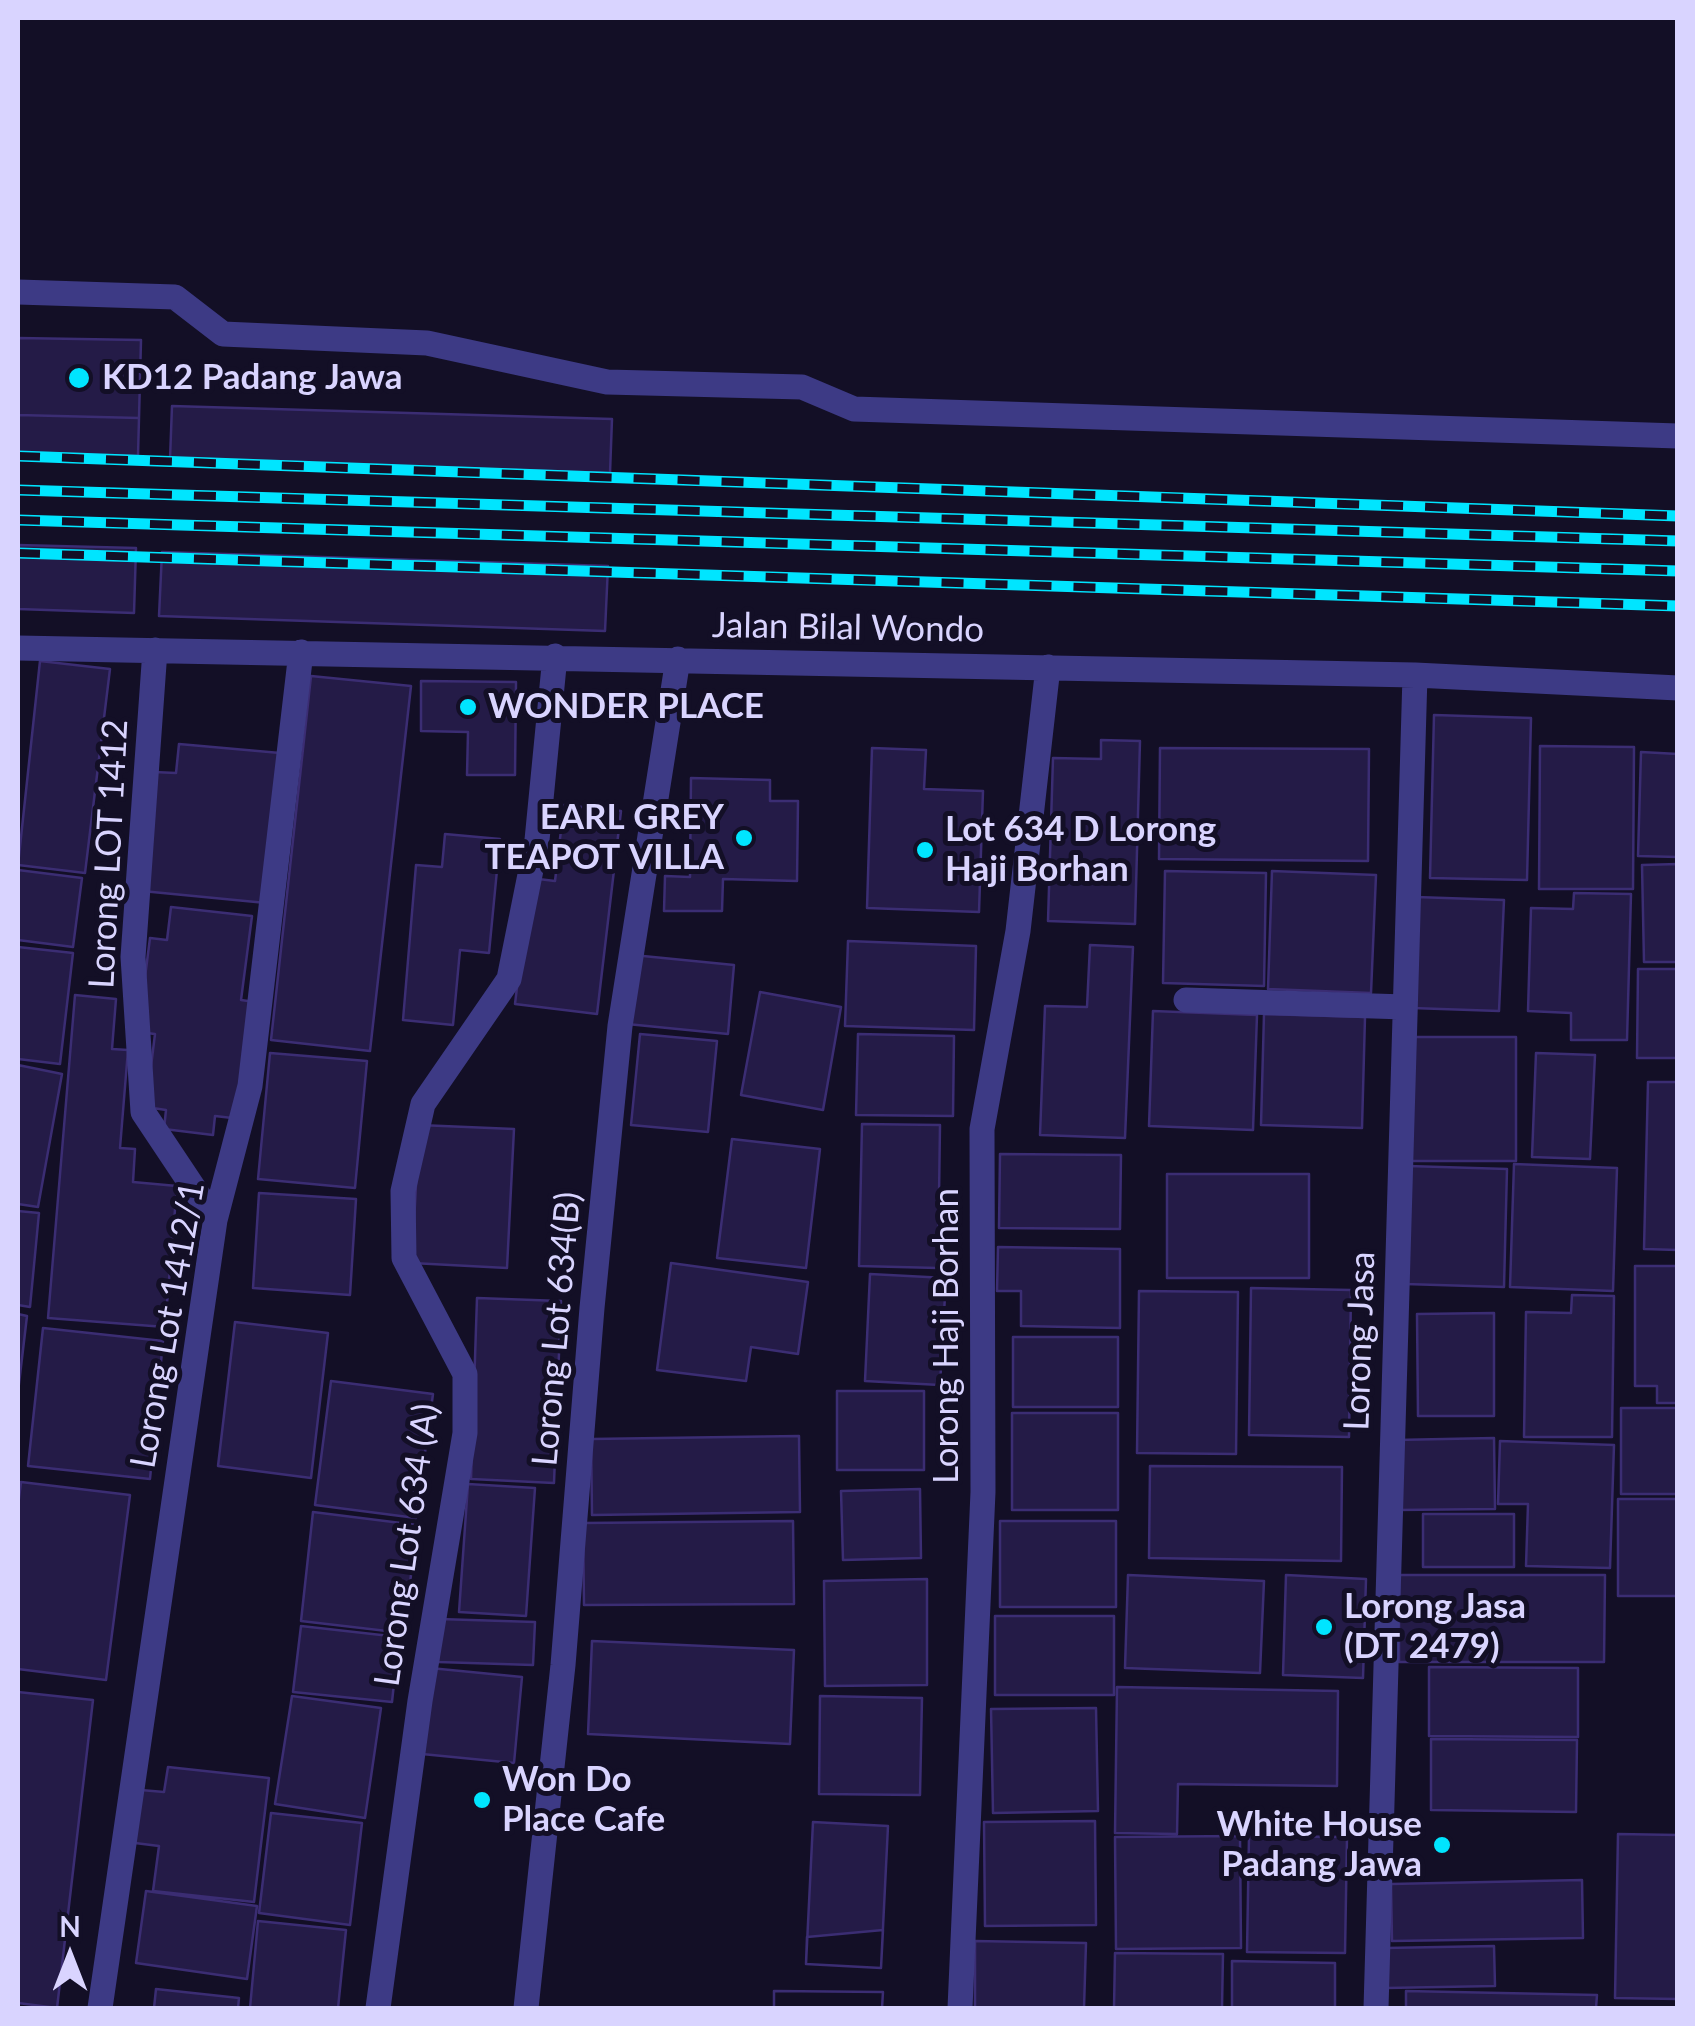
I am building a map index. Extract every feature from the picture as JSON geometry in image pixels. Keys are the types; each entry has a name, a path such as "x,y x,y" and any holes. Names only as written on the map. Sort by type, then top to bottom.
{"street":[{"path":"18,292 175,297 224,334 427,344 607,382 802,387 854,409 1678,436"},
{"name":"Jalan Bilal Wondo","path":"18,648 1415,675 1678,688"},
{"name":"Lorong LOT 1412","path":"155,650 133,956 143,1112 214,1220"},
{"name":"Lorong Lot 1412/1","path":"100,2008 214,1220 250,1086 301,652"},
{"name":"Lorong Lot 634 (A)","path":"378,2008 420,1701 465,1432 465,1374 404,1258 403,1191 423,1104 509,979 536,840 555,656"},
{"name":"Lorong Lot 634(B)","path":"526,2008 563,1665 620,1026 678,659"},
{"name":"Lorong Haji Borhan","path":"960,2008 984,1492 982,1129 1018,931 1048,667"},
{"name":"Lorong Jasa","path":"1376,2008 1415,675"},
{"path":"1186,1000 1405,1006"}],"building":[{"name":"KD12 Padang Jawa","path":"18,338 141,340 139,418 18,415"},
{"path":"172,406 612,419 610,473 170,459"},
{"path":"18,415 139,418 138,456 18,454"},
{"path":"18,545 136,548 134,613 18,609"},
{"path":"162,552 608,566 605,631 159,616"},
{"path":"40,661 110,669 85,873 18,865"},
{"path":"311,676 411,686 370,1051 271,1040"},
{"name":"WONDER PLACE","path":"421,681 516,682 515,775 467,775 468,732 421,731"},
{"path":"1434,715 1531,718 1527,880 1430,878"},
{"path":"1101,740 1140,741 1135,924 1048,921 1053,758 1101,759"},
{"path":"179,744 280,753 266,903 142,891 154,772 176,773"},
{"path":"1540,746 1634,747 1633,889 1539,889"},
{"name":"Lot 634 D Lorong Haji Borhan","path":"872,748 926,750 924,789 983,791 979,912 867,908"},
{"path":"1160,748 1369,749 1368,861 1159,859"},
{"path":"1641,752 1678,754 1678,857 1638,856"},
{"name":"EARL GREY TEAPOT VILLA","path":"691,778 770,780 770,801 798,801 797,881 723,879 722,911 664,911 665,876 690,877"},
{"path":"564,805 621,811 597,1014 515,1004 530,878 555,881"},
{"path":"445,834 500,839 489,953 460,950 453,1025 403,1020 416,865 442,867"},
{"path":"1678,864 1678,962 1644,962 1642,865"},
{"path":"18,870 82,878 73,947 18,940"},
{"path":"1165,871 1266,873 1264,986 1163,983"},
{"path":"1272,871 1376,875 1371,993 1268,989"},
{"path":"1574,893 1631,894 1627,1040 1571,1040 1571,1013 1528,1011 1531,908 1573,909"},
{"path":"1416,897 1504,900 1499,1011 1412,1008"},
{"path":"171,907 252,916 241,1000 255,1002 241,1119 215,1116 213,1135 164,1129 166,1110 146,1107 155,1034 138,1032 150,938 167,940"},
{"path":"848,941 976,946 974,1030 845,1026"},
{"path":"1090,945 1133,947 1125,1138 1040,1135 1045,1006 1087,1007"},
{"path":"18,947 73,953 60,1064 18,1059"},
{"path":"633,955 734,965 728,1034 627,1024"},
{"path":"1638,969 1678,969 1678,1058 1637,1058"},
{"path":"760,992 841,1007 823,1110 741,1095"},
{"path":"75,995 116,999 112,1049 128,1050 120,1148 135,1149 133,1182 177,1186 165,1327 48,1318"},
{"path":"1153,1011 1257,1015 1253,1130 1149,1126"},
{"path":"1264,1014 1365,1017 1362,1128 1261,1125"},
{"path":"640,1034 717,1041 708,1132 631,1125"},
{"path":"858,1034 954,1036 953,1116 856,1115"},
{"path":"1405,1037 1516,1037 1516,1161 1405,1161"},
{"path":"270,1053 367,1061 355,1188 258,1179"},
{"path":"1536,1053 1595,1055 1590,1159 1532,1157"},
{"path":"18,1065 62,1074 38,1207 18,1204"},
{"path":"1648,1082 1678,1082 1678,1250 1644,1249"},
{"path":"862,1124 940,1125 938,1268 859,1266"},
{"path":"419,1125 514,1129 507,1268 412,1263"},
{"path":"732,1139 820,1149 806,1268 717,1258"},
{"path":"1000,1154 1121,1155 1120,1229 999,1228"},
{"path":"1514,1164 1617,1168 1613,1291 1510,1287"},
{"path":"1408,1166 1507,1169 1504,1287 1405,1284"},
{"path":"1167,1174 1309,1174 1309,1278 1167,1278"},
{"path":"259,1193 356,1199 350,1295 253,1288"},
{"path":"18,1211 39,1213 30,1307 18,1305"},
{"path":"998,1247 1120,1249 1120,1328 1021,1326 1021,1291 997,1291"},
{"path":"671,1263 808,1282 798,1354 751,1347 746,1381 657,1370"},
{"path":"1635,1266 1678,1266 1678,1403 1657,1403 1657,1386 1635,1386"},
{"path":"870,1274 946,1278 940,1385 865,1381"},
{"path":"1251,1288 1351,1290 1349,1437 1249,1435"},
{"path":"1139,1291 1238,1292 1236,1454 1137,1453"},
{"path":"1572,1295 1614,1296 1612,1437 1524,1437 1526,1312 1571,1313"},
{"path":"477,1298 561,1301 554,1483 471,1479"},
{"path":"1494,1313 1494,1416 1418,1416 1417,1314"},
{"path":"18,1314 27,1316 18,1392"},
{"path":"235,1322 328,1333 311,1478 218,1466"},
{"path":"43,1328 163,1341 150,1479 28,1466"},
{"path":"1013,1337 1118,1337 1118,1407 1013,1407"},
{"path":"331,1381 433,1394 416,1518 315,1505"},
{"path":"837,1391 924,1391 924,1470 837,1470"},
{"path":"1621,1408 1678,1408 1678,1494 1621,1494"},
{"path":"1012,1413 1118,1413 1118,1510 1012,1510"},
{"path":"799,1436 800,1512 592,1515 591,1439"},
{"path":"1494,1438 1495,1509 1396,1510 1395,1440"},
{"path":"1500,1441 1614,1445 1610,1568 1526,1566 1528,1504 1498,1504"},
{"path":"1150,1466 1342,1467 1341,1561 1149,1558"},
{"path":"21,1482 130,1495 106,1680 18,1669"},
{"path":"468,1484 535,1488 526,1616 459,1612"},
{"path":"920,1489 921,1558 843,1560 841,1491"},
{"path":"1618,1499 1678,1499 1678,1596 1618,1596"},
{"path":"313,1512 417,1525 404,1633 301,1621"},
{"path":"1423,1514 1514,1514 1514,1567 1423,1567"},
{"path":"793,1521 794,1604 584,1605 583,1523"},
{"path":"1000,1521 1116,1521 1116,1607 1000,1607"},
{"path":"1128,1575 1264,1581 1260,1673 1125,1668"},
{"name":"Lorong Jasa (DT 2479)","path":"1286,1575 1366,1579 1363,1678 1283,1675"},
{"path":"1399,1575 1605,1575 1604,1662 1399,1662"},
{"path":"927,1579 927,1685 825,1686 824,1581"},
{"path":"995,1616 1114,1616 1114,1695 995,1695"},
{"path":"439,1619 535,1622 533,1665 438,1662"},
{"path":"301,1626 399,1637 392,1702 293,1692"},
{"path":"592,1641 794,1650 790,1744 588,1734"},
{"path":"1429,1667 1578,1668 1578,1737 1429,1736"},
{"path":"430,1668 522,1677 514,1763 422,1754"},
{"path":"1117,1687 1338,1691 1337,1786 1178,1784 1177,1834 1115,1833"},
{"path":"18,1692 93,1700 57,2008 18,2003"},
{"path":"292,1696 381,1708 365,1818 275,1804"},
{"path":"820,1696 922,1698 920,1795 819,1794"},
{"path":"1096,1708 1098,1811 993,1813 991,1709"},
{"path":"1431,1739 1577,1740 1576,1812 1431,1810"},
{"path":"168,1767 269,1778 254,1902 153,1891 159,1846 135,1843 141,1790 164,1792"},
{"path":"271,1813 362,1823 350,1925 259,1913"},
{"path":"1095,1821 1096,1925 985,1926 984,1822"},
{"path":"813,1822 888,1826 881,1968 806,1964"},
{"path":"1618,1834 1678,1835 1678,1999 1615,1998"},
{"path":"1240,1836 1241,1948 1116,1949 1115,1837"},
{"path":"1249,1836 1347,1837 1345,1953 1247,1952"},
{"path":"1582,1880 1583,1938 1392,1941 1391,1884"},
{"path":"146,1891 257,1906 247,1979 136,1963"},
{"path":"258,1921 346,1930 338,2008 250,2008"},
{"path":"883,1930 881,1968 806,1964 807,1937"},
{"path":"975,1941 1086,1943 1084,2008 975,2008"},
{"path":"1494,1946 1495,1986 1386,1988 1385,1948"},
{"path":"1115,1953 1223,1954 1222,2008 1114,2008"},
{"path":"1232,1961 1335,1963 1335,2008 1232,2008"},
{"path":"156,1989 239,1998 238,2008 154,2008"},
{"path":"774,1991 883,1992 882,2008 774,2008"},
{"path":"774,1991 883,1992 882,2008 774,2008"},
{"path":"1406,1991 1597,1995 1596,2008 1406,2008"}],"railway":[{"path":"18,456 1678,516"},
{"path":"18,490 1678,541"},
{"path":"18,520 1678,571"},
{"path":"18,553 1678,606"}],"place":[{"name":"KD12 Padang Jawa","path":"79,378"},
{"name":"WONDER PLACE","path":"468,707"},
{"name":"EARL GREY TEAPOT VILLA","path":"744,838"},
{"name":"Lot 634 D Lorong Haji Borhan","path":"925,850"},
{"name":"Lorong Jasa (DT 2479)","path":"1324,1627"},
{"name":"Won Do Place Cafe","path":"482,1800"},
{"name":"White House Padang Jawa","path":"1442,1845"}]}
